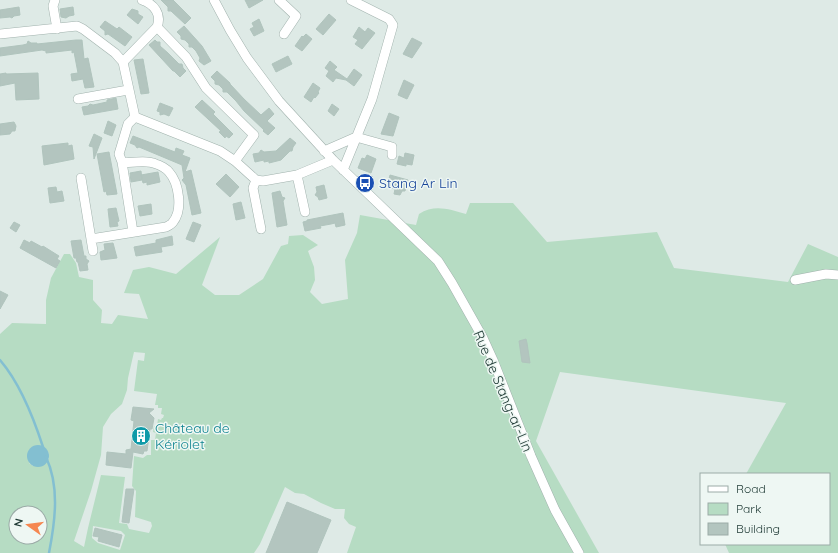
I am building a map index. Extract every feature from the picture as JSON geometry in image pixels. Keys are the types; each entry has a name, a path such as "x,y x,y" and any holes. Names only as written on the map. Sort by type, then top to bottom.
{"street":[{"path":"55,0 53,6 57,29"},
{"path":"123,62 157,27 159,21 159,16 155,10 146,1 142,0"},
{"name":"Rue de Stang-ar-Lin","path":"214,0 230,30 256,71 283,106 333,160 438,261 483,338 549,497 579,553"},
{"path":"279,0 296,16 284,34"},
{"path":"343,170 372,99 393,25 389,19 351,0"},
{"path":"0,34 76,26 83,29 123,62 135,116"},
{"path":"157,27 186,57 206,88 254,135 235,161"},
{"path":"78,99 128,90"},
{"path":"135,116 220,150 256,180 263,181 297,175 333,160"},
{"path":"133,232 122,162 119,154 128,124 135,116"},
{"path":"324,150 356,137 392,147 392,155"},
{"path":"91,238 166,227 173,222 179,207 177,187 169,171 156,164 144,161 128,163 122,162"},
{"path":"297,175 305,212"},
{"path":"81,178 93,251"},
{"path":"256,180 253,188 261,229"},
{"path":"795,280 826,274 838,275"}],"green space":[{"path":"470,203 513,203 547,242 657,232 674,268 788,282 808,244 838,257 838,553 729,553 725,545 830,545 830,473 747,473 786,403 560,372 536,441 599,553 347,553 356,527 349,524 344,518 345,509 335,509 304,494 295,493 285,487 260,544 254,553 0,553 0,334 12,323 46,324 46,300 51,278 64,254 70,254 76,263 79,277 93,280 93,300 102,310 101,323 112,324 118,315 148,319 139,294 124,293 133,270 149,267 176,274 220,237 202,285 215,295 239,295 263,279 281,246 288,244 289,236 303,235 318,245 308,251 314,267 315,280 310,292 322,304 348,299 345,260 357,233 360,215 416,225 419,214 430,209 442,208 466,214","holes":["134,352 145,353 144,361 138,360 134,391 157,394 155,405 158,405 158,408 162,408 161,414 164,415 161,420 158,419 157,426 154,426 153,432 156,433 155,440 151,440 151,455 147,455 143,458 134,456 132,486 136,491 135,517 151,522 152,526 149,533 129,529 127,524 119,523 125,477 101,475 84,547 74,541 91,491 101,455 103,427 111,414 122,404 127,390","48,451 49,459 33,466 29,463","93,526 121,531 125,535 120,550 98,543 92,538"]}],"water":[{"path":"38,445 46,448 49,456 46,464 38,467 30,464 27,456 30,448"}],"building":[{"path":"161,0 173,0 191,18 185,24 171,11 168,11 168,7"},
{"path":"245,0 263,0 249,8"},
{"path":"19,7 20,15 12,18 0,18 0,10"},
{"path":"73,7 74,15 66,18 61,17 60,9"},
{"path":"132,9 138,11 138,14 143,17 138,24 127,15"},
{"path":"329,14 336,20 323,35 316,29"},
{"path":"259,19 264,31 254,36 250,29 254,27 252,23"},
{"path":"105,21 117,29 119,27 132,37 125,46 108,34 105,35 105,31 100,27"},
{"path":"184,26 202,46 211,61 204,65 199,61 200,58 196,51 192,47 189,47 189,44 185,40 181,39 181,36 177,32"},
{"path":"359,27 365,32 368,28 375,33 362,49 355,44 358,40 353,37"},
{"path":"306,34 312,39 302,51 295,46 302,36 303,37"},
{"path":"412,38 422,43 412,58 403,54"},
{"path":"82,40 84,59 88,58 94,87 85,88 83,79 72,81 71,74 78,73 74,52 72,53 72,50 46,53 46,51 42,50 0,56 0,48 27,44 28,41 37,44"},
{"path":"155,40 160,42 160,46 179,64 182,64 186,71 180,77 149,45"},
{"path":"288,56 292,64 276,72 272,64"},
{"path":"143,59 149,93 141,94 134,60"},
{"path":"330,61 337,67 334,70 347,79 354,69 362,75 354,86 346,80 336,78 333,82 326,76 329,71 325,68"},
{"path":"217,71 261,115 269,108 274,114 267,121 275,128 268,135 227,92 223,92 223,89 219,85 215,84 215,81 211,77"},
{"path":"38,73 39,99 16,100 15,83 0,86 0,74"},
{"path":"404,80 414,85 407,99 398,95"},
{"path":"313,83 320,88 319,93 311,102 304,97"},
{"path":"116,98 118,109 84,115 82,107 90,104 93,105 107,102 107,100"},
{"path":"202,100 215,112 213,114 233,134 229,138 226,136 225,138 219,132 221,131 195,107"},
{"path":"160,103 173,108 169,116 164,114 160,115 160,112 157,111"},
{"path":"332,104 339,109 334,116 328,111"},
{"path":"389,113 399,117 393,136 381,134"},
{"path":"108,121 116,125 112,136 104,133"},
{"path":"14,122 16,126 15,131 12,131 10,134 0,135 0,124"},
{"path":"94,134 102,138 94,159 93,147 89,146"},
{"path":"133,136 175,152 176,148 184,151 182,155 190,158 185,172 191,170 201,213 192,215 186,185 182,180 184,178 182,165 139,147 137,148 135,145 130,143"},
{"path":"290,138 296,143 292,151 290,151 281,160 269,163 269,161 264,162 264,160 255,162 253,154 259,153 261,150 264,152 276,151"},
{"path":"68,143 68,146 72,145 74,159 44,165 42,146"},
{"path":"109,152 117,194 107,195 106,191 104,192 97,154"},
{"path":"405,153 414,155 412,165 406,164 406,166 397,164 399,156 404,158"},
{"path":"367,155 376,159 371,173 358,168 362,158 365,159"},
{"path":"141,171 142,180 131,182 130,173"},
{"path":"158,172 160,182 147,185 147,182 143,183 141,175"},
{"path":"226,174 239,187 230,197 216,184"},
{"path":"390,175 408,180 405,191 402,191 400,195 394,194 395,189 387,187"},
{"path":"324,185 327,198 319,200 315,195 317,192 316,187"},
{"path":"56,187 57,192 62,191 64,201 50,203 48,188"},
{"path":"280,191 282,197 285,198 283,201 287,225 277,227 272,193"},
{"path":"241,202 245,218 236,220 233,204"},
{"path":"151,204 152,214 140,216 138,206"},
{"path":"116,208 119,221 117,222 118,226 110,227 108,209"},
{"path":"343,213 345,225 336,227 335,223 320,226 321,228 305,231 303,222 307,220"},
{"path":"14,222 20,225 16,232 10,228"},
{"path":"193,222 201,225 194,242 186,239"},
{"path":"172,236 173,245 161,247 162,252 136,256 134,247 156,243 156,240"},
{"path":"24,240 30,243 31,241 42,247 43,246 59,256 57,259 60,261 56,268 20,248"},
{"path":"81,240 84,256 86,256 86,259 89,261 87,264 88,270 80,271 78,262 76,258 74,258 71,241"},
{"path":"113,243 117,258 101,260 100,252 105,250 104,244"},
{"path":"0,291 8,295 0,309"},
{"path":"526,339 530,363 522,362 519,341"},
{"name":"Château de Kériolet","path":"133,407 154,409 149,413 154,418 152,429 150,429 147,451 144,451 143,454 133,452 131,468 106,465 107,452 126,454 126,450 131,449 134,421 131,420"},
{"path":"126,489 134,489 129,523 122,522"},
{"path":"287,502 331,520 317,553 266,553"},
{"path":"95,528 122,535 119,547 98,541 99,537 93,536"}],"waterway":[{"path":"0,360 20,390 43,447"},
{"path":"46,457 55,492 53,529 49,553"}],"place":[{"name":"Stang Ar Lin","path":"365,183"},
{"name":"Château de Kériolet","path":"141,436"}]}
